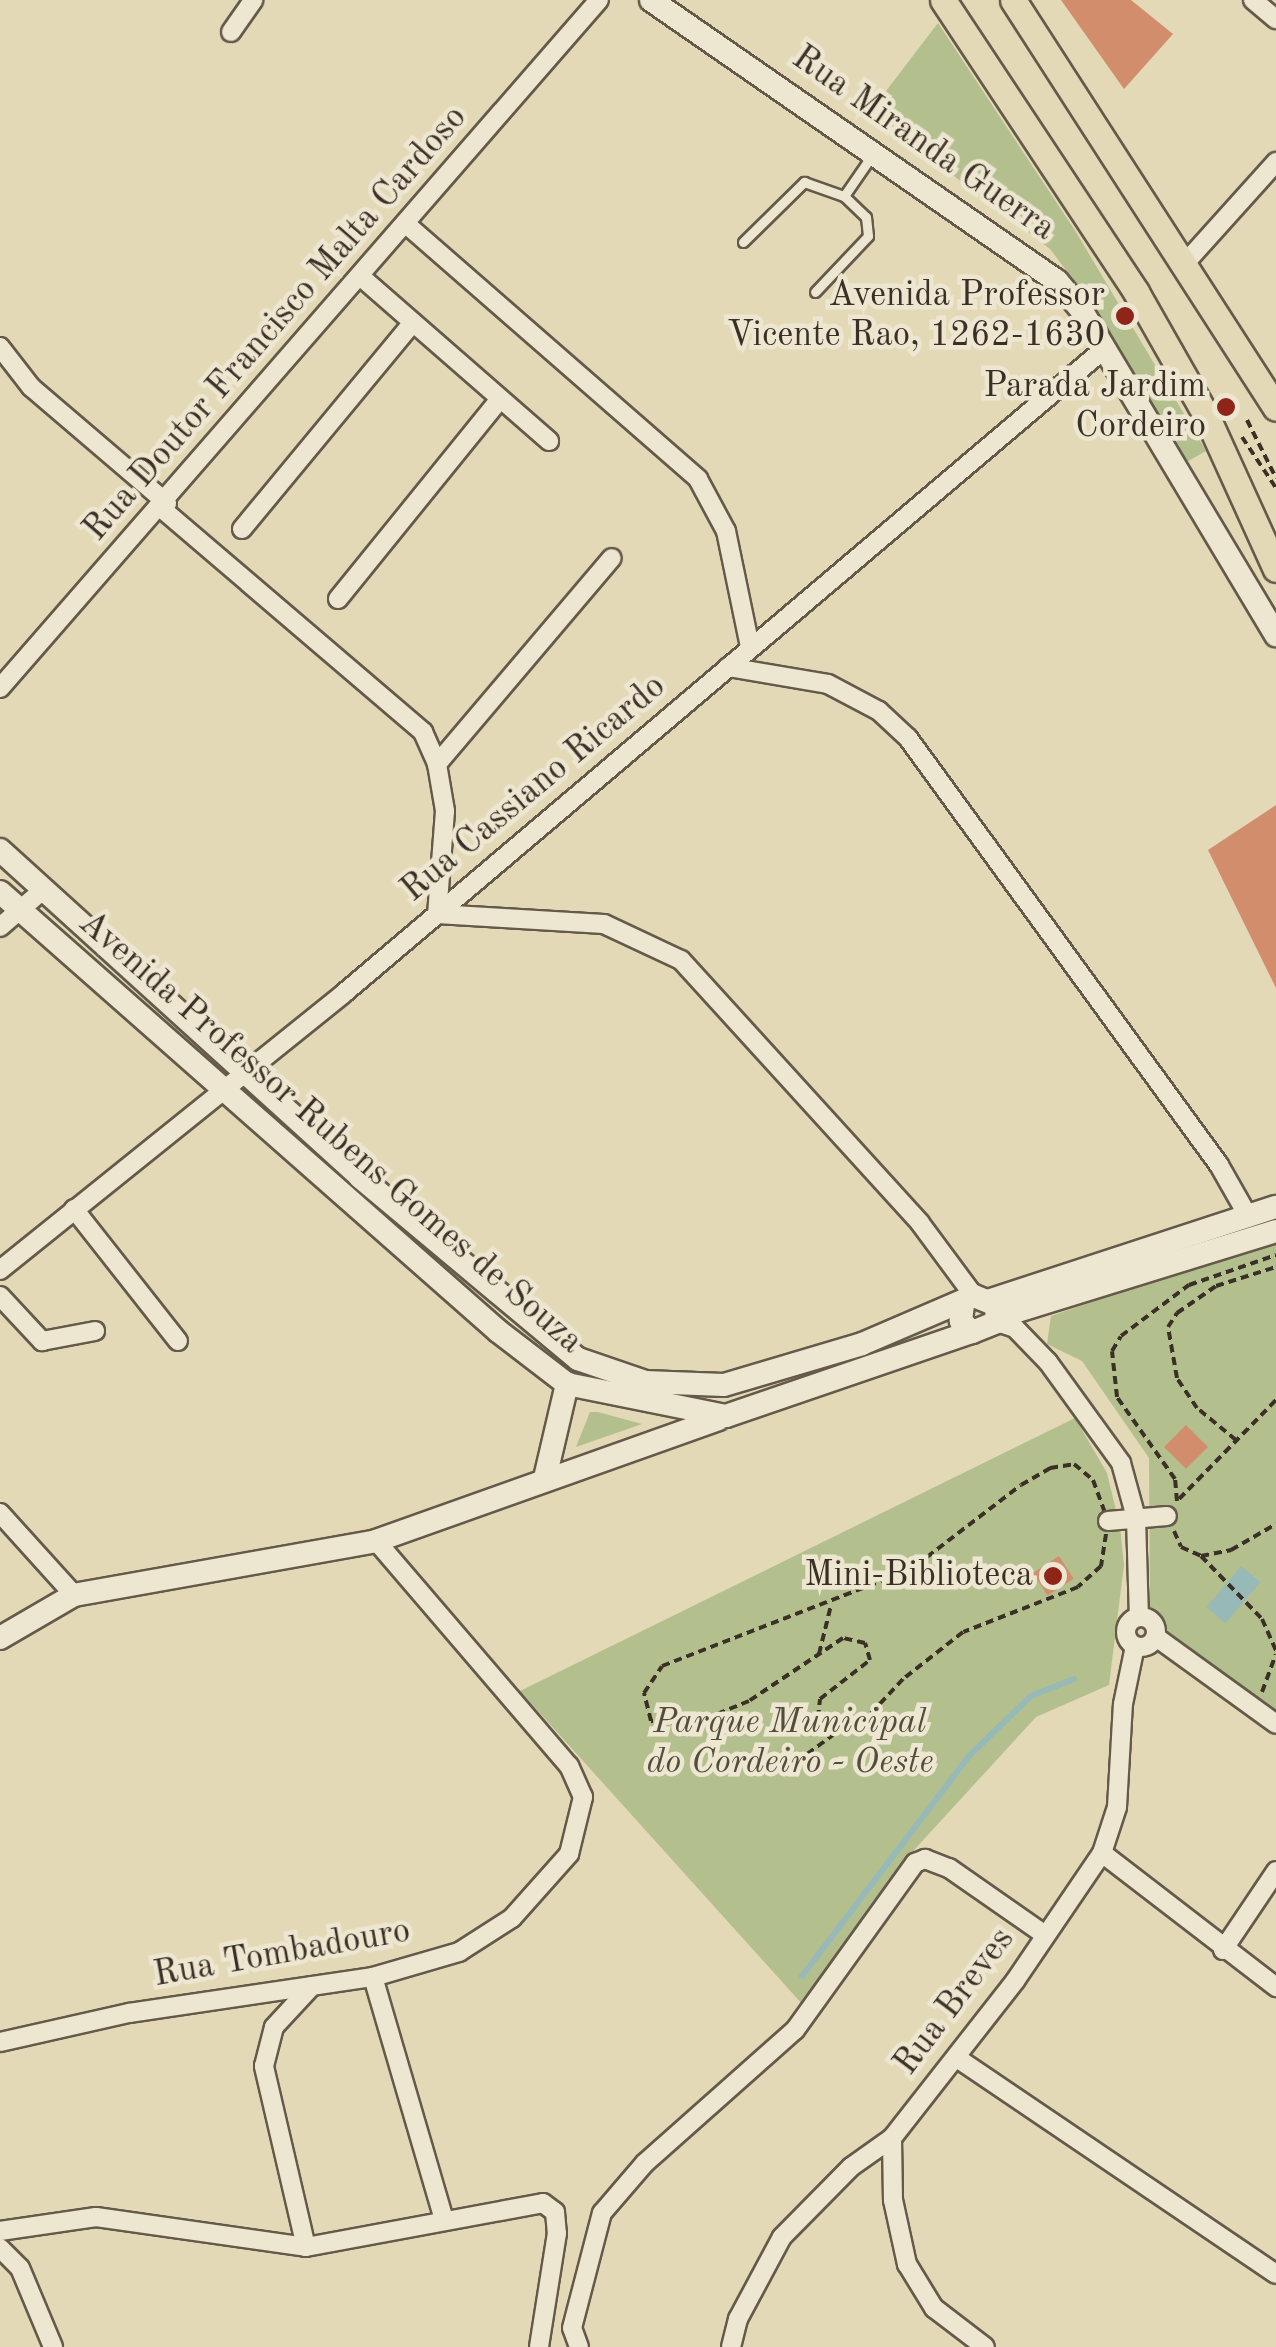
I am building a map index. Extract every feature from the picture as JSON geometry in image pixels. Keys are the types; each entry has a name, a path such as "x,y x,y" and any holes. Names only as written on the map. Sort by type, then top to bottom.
{"main road":[{"path":"944,0 1136,292 1206,415 1276,569"},
{"path":"1013,0 1186,262 1276,408"}],"street":[{"path":"231,32 253,0"},
{"name":"Rua Doutor Francisco Malta Cardoso","path":"0,688 164,505 599,0"},
{"name":"Rua Miranda Guerra","path":"651,0 1057,281 1276,634"},
{"path":"1253,0 1276,19"},
{"path":"1186,262 1276,162"},
{"path":"406,224 698,479 726,530 750,646"},
{"path":"360,276 549,441"},
{"path":"242,529 413,322"},
{"path":"0,347 31,387 390,698 422,732 437,764 445,811 438,914 591,921 681,960 949,1256 985,1308 1020,1333 1102,1431 1130,1487 1136,1518 1139,1617 1126,1630 1135,1646 1145,1647 1156,1637"},
{"name":"Rua Cassiano Ricardo","path":"0,1270 218,1088 438,914 1103,350"},
{"path":"338,599 500,398"},
{"path":"437,764 612,558"},
{"path":"728,667 828,684 879,711 908,738 1206,1147 1248,1216"},
{"name":"Avenida Professor Rubens Gomes de Souza","path":"0,850 517,1314 578,1359 645,1382 724,1386 808,1363 985,1308 1276,1207"},
{"path":"0,928 43,890"},
{"name":"Avenida Professor Rubens Gomes de Souza","path":"0,892 218,1088 498,1331 566,1384 726,1416"},
{"path":"74,1209 178,1341"},
{"name":"Avenida Professor Rubens Gomes de Souza","path":"985,1308 1276,1231"},
{"path":"0,1296 42,1342 95,1331"},
{"path":"0,1638 74,1595 376,1541 545,1478 972,1332 961,1320 985,1308"},
{"path":"498,1331 515,1325 517,1314"},
{"path":"530,1358 532,1343 546,1337"},
{"path":"545,1478 566,1384"},
{"path":"0,1513 74,1595"},
{"path":"1108,1521 1167,1516"},
{"name":"Rua Tombadouro","path":"0,2042 129,2013 373,1978 459,1952 512,1918 568,1854 583,1797 562,1758 376,1541"},
{"path":"1139,1617 1153,1622 1156,1637 1276,1724"},
{"name":"Rua Breves","path":"731,2347 738,2319 782,2237 837,2179 892,2138 957,2058 1102,1853 1117,1807 1123,1704 1135,1646"},
{"path":"1102,1853 1222,1950 1276,1987"},
{"path":"579,2347 572,2328 602,2213 645,2163 795,2030 915,1862 925,1859 948,1868 1045,1935"},
{"path":"1222,1950 1276,1871"},
{"path":"373,1978 443,2217"},
{"path":"306,2247 264,2066 274,2027 312,1986"},
{"path":"957,2058 1276,2274"},
{"path":"892,2138 893,2200 906,2264 934,2308 985,2347"},
{"path":"0,2232 96,2217 306,2247 443,2217 539,2202 555,2212 557,2233 539,2347"},
{"path":"0,2248 20,2268 54,2347"}],"lane":[{"path":"844,196 875,152"},
{"path":"743,242 797,185 813,181 844,196 866,217 868,236 815,292"}],"path":[{"path":"1247,420 1276,478"},
{"path":"1246,444 1276,488"},
{"path":"1178,1499 1175,1480 1117,1397 1111,1378 1121,1336 1170,1304 1190,1285 1276,1255"},
{"path":"1236,1440 1197,1408 1176,1378 1168,1328 1177,1313 1216,1286 1276,1267"},
{"path":"1170,1304 1177,1313"},
{"path":"1253,1708 1276,1653 1262,1618 1218,1580 1201,1556 1180,1547 1167,1516 1178,1499 1276,1400"},
{"path":"807,1754 837,1732 863,1722 902,1679 963,1632 1078,1587 1101,1566 1108,1521 1092,1480 1074,1464 1050,1468 927,1558 831,1606 662,1666 644,1693 651,1721 692,1724 749,1700 843,1638 865,1642 870,1660 820,1699 818,1718 837,1732"},
{"path":"1201,1556 1231,1550 1276,1524"},
{"path":"818,1656 831,1606"}],"green space":[{"path":"938,23 1076,232 1206,451 1183,464 1088,299 1050,249 870,112"},
{"path":"1276,1238 1276,1713 1167,1634 1150,1609 1149,1458 1082,1361 1047,1344 1051,1316"},
{"path":"590,1412 598,1412 642,1424 576,1447"},
{"name":"Parque Municipal do Cordeiro - Oeste","path":"1075,1418 1107,1473 1120,1527 1124,1565 1109,1685 1036,1717 915,1849 803,2005 520,1691"}],"water":[{"path":"1241,1566 1260,1582 1225,1623 1206,1607"}],"building":[{"path":"1061,0 1131,0 1173,34 1124,89"},
{"path":"1276,805 1276,988 1208,850"},
{"path":"1186,1425 1208,1447 1186,1469 1164,1447"},
{"name":"Mini-Biblioteca","path":"1059,1556 1074,1579 1048,1596 1033,1573"}],"waterway":[{"path":"802,1976 969,1756 1031,1696 1074,1679"}],"place":[{"name":"Avenida Professor Vicente Rao, 1262-1630","path":"1125,316"},
{"name":"Parada Jardim Cordeiro","path":"1226,407"},
{"name":"Mini-Biblioteca","path":"1053,1576"}]}
